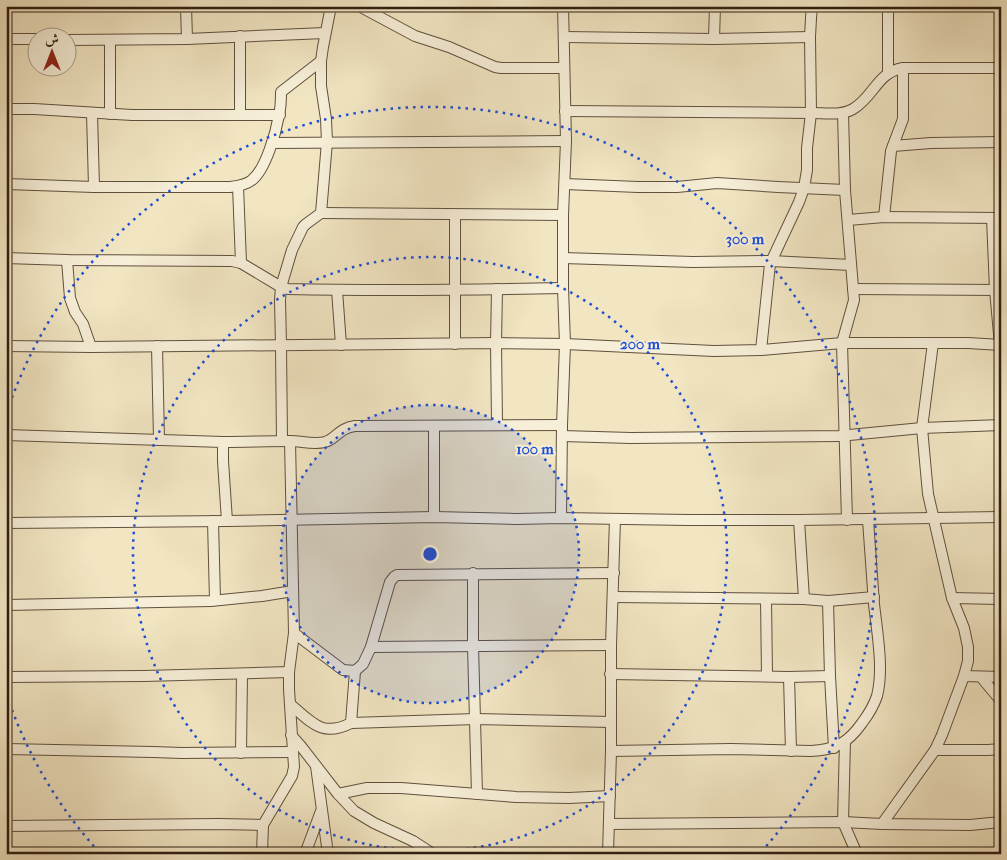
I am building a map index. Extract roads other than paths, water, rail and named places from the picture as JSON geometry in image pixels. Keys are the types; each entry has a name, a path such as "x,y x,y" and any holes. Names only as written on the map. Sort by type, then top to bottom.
{"street":[{"path":"186,6 187,39"},
{"path":"321,213 327,142 321,86 321,62 331,6"},
{"path":"359,6 415,36 495,67 564,68"},
{"path":"561,518 565,344 563,216 566,141 563,6"},
{"path":"714,39 715,6"},
{"path":"760,350 771,260 799,202 807,170 807,148 811,113 810,38 812,6"},
{"path":"888,6 888,73"},
{"path":"78,40 187,39 325,33"},
{"path":"240,36 240,114"},
{"path":"564,37 810,38"},
{"path":"6,39 28,39"},
{"path":"110,40 110,114"},
{"path":"6,184 94,187 238,186 250,182 260,172 272,143 280,114 283,90 321,62"},
{"path":"884,217 889,163 903,119 903,68"},
{"path":"565,111 843,113 861,104 883,78 896,69 1001,68"},
{"path":"6,109 132,115 280,114"},
{"path":"92,113 94,187"},
{"path":"843,113 845,190 854,300 842,343 847,520"},
{"path":"272,143 566,141"},
{"path":"893,146 1001,142"},
{"path":"565,184 677,187 717,183 845,190"},
{"path":"238,186 241,263"},
{"path":"262,854 263,825 292,776 294,767 289,672 294,632 292,519 286,441 280,300 281,287 292,250 303,227 321,213 563,216"},
{"path":"455,215 455,344"},
{"path":"6,346 91,347 496,343 565,344 714,351 760,350 842,343 1000,345 997,218 884,217 848,220"},
{"path":"6,258 214,260 241,263 281,287 288,289 455,290 563,288"},
{"path":"563,258 693,262 771,260 851,265"},
{"path":"67,260 70,298 75,312 83,324 91,347"},
{"path":"497,289 497,424"},
{"path":"337,290 340,344"},
{"path":"853,290 998,290"},
{"path":"882,824 935,750 968,661 968,647 964,628 952,598 928,494 922,428 933,343"},
{"path":"157,346 159,440"},
{"path":"6,435 224,442 325,442 329,441 344,428 355,426 562,425"},
{"path":"562,436 631,438 846,435 922,428 1001,425"},
{"path":"434,426 434,517"},
{"path":"224,442 227,521"},
{"path":"6,523 434,517 868,520 1001,517"},
{"path":"608,854 611,750 610,674 615,519"},
{"path":"799,520 804,599"},
{"path":"611,750 731,749 811,751 834,748 856,732 877,696 880,669 868,520"},
{"path":"213,521 216,600"},
{"path":"473,573 477,794"},
{"path":"351,723 355,671 363,664 370,648 390,582 394,577 402,574 614,573"},
{"path":"6,604 216,600 293,591"},
{"path":"613,597 804,599 828,601 874,597"},
{"path":"952,598 1001,598"},
{"path":"766,599 767,676"},
{"path":"828,601 834,748"},
{"path":"294,632 343,670 355,671"},
{"path":"370,648 611,645"},
{"path":"6,677 289,672"},
{"path":"241,753 242,674"},
{"path":"610,674 830,676"},
{"path":"964,676 1001,676"},
{"path":"789,677 791,751"},
{"path":"981,677 1001,701"},
{"path":"290,704 315,724 324,728 334,729 351,723 476,719 611,722"},
{"path":"291,735 354,811 374,823 413,841 433,854"},
{"path":"845,741 843,822 857,854"},
{"path":"6,749 182,754 293,752"},
{"path":"935,750 1001,749"},
{"path":"316,766 328,854"},
{"path":"338,794 368,788 401,788 525,797 569,798 610,796"},
{"path":"305,854 322,810"},
{"path":"609,824 843,822 970,825 1001,822"},
{"path":"6,826 263,825"}]}
